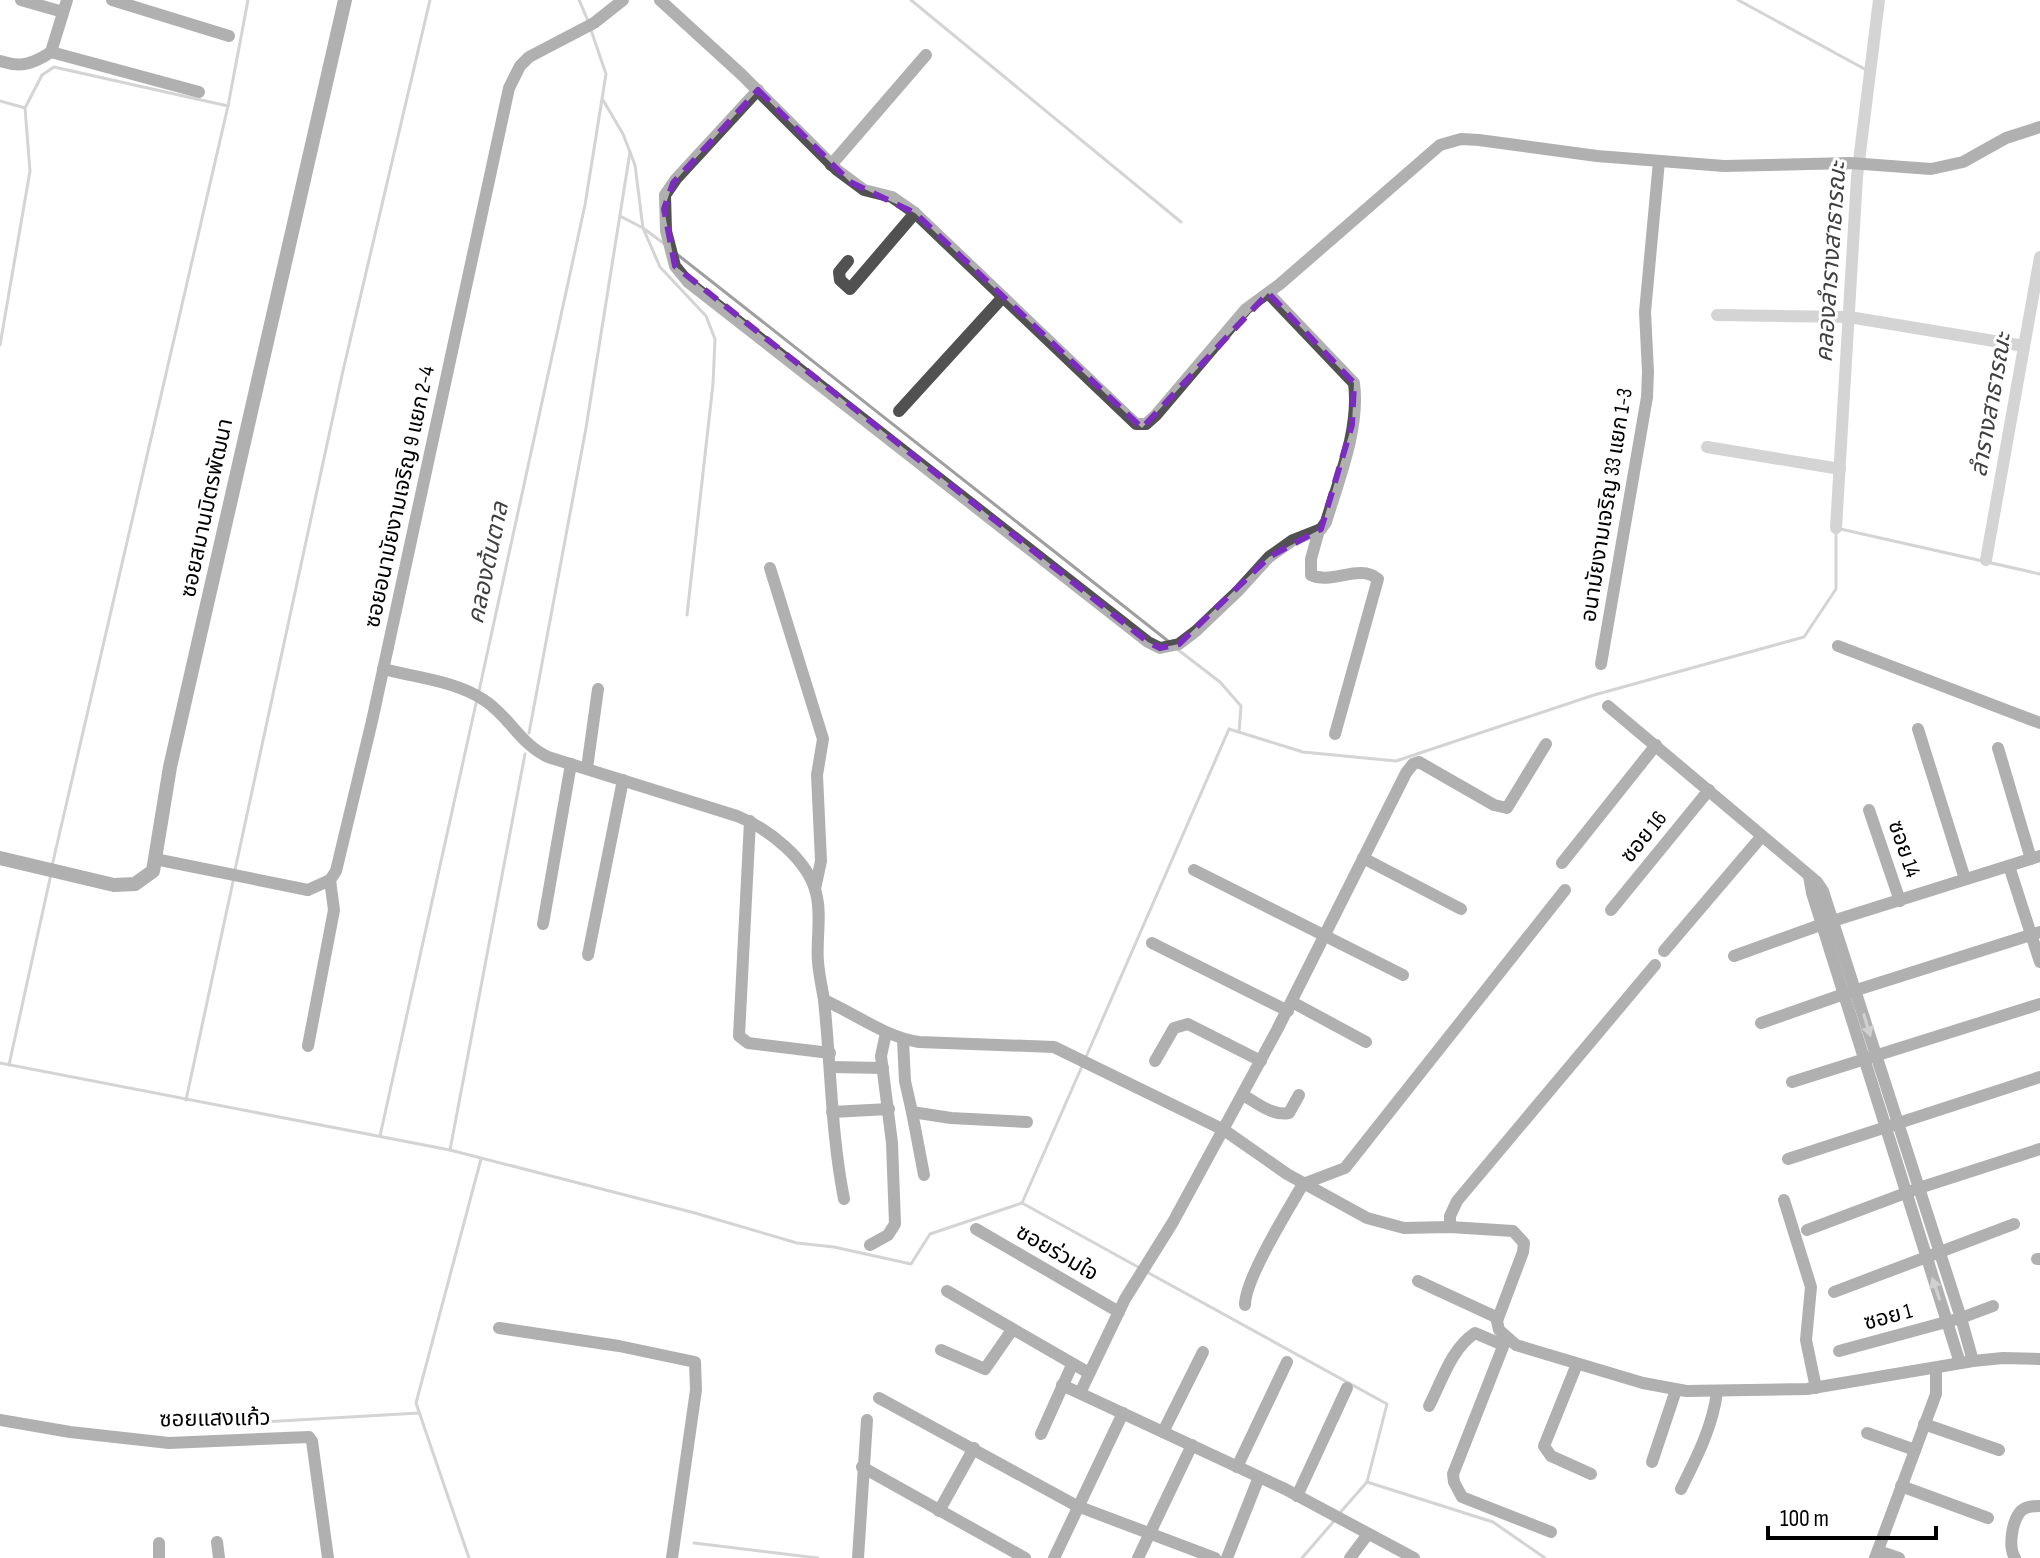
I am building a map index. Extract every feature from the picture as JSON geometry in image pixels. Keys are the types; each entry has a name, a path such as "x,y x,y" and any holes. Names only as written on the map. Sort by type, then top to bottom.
{"street":[{"path":"21,0 65,6 51,52"},
{"path":"112,0 229,36"},
{"name":"ซอยสมานมิตรพัฒนา","path":"155,859 183,707 345,0"},
{"name":"ซอยอนามัยงามเจริญ 9 แยก 2-4","path":"330,880 336,871 383,669 509,88 520,66 529,57 589,25 623,0"},
{"path":"660,0 758,90 831,165 864,190 892,197 915,213 1136,424 1146,424 1156,415 1246,309 1432,152 1450,141 1479,140 1597,156 1724,166 1850,163 1931,169 1963,162 2006,138 2040,127"},
{"path":"0,61 17,66 51,52 199,92"},
{"path":"831,165 926,55"},
{"path":"758,90 665,195 666,231 675,266 688,282 984,515 1148,642 1160,648 1179,644 1196,631 1269,557 1293,540 1319,530"},
{"name":"อนามัยงามเจริญ 33 แยก 1-3","path":"1601,664 1647,397 1645,312 1659,161"},
{"path":"848,261 839,272 840,280 850,289 915,213"},
{"path":"1268,293 1354,383 1356,400 1352,425 1326,522 1319,530 1309,571 1319,578 1364,572 1376,575 1378,579 1335,734"},
{"path":"899,411 1003,297"},
{"path":"770,568 823,739 817,775 821,861 815,889"},
{"path":"1838,646 2040,723"},
{"path":"383,669 478,696 531,748 548,757 750,821 796,860 809,875 818,902 818,962 830,1053 836,1162 844,1199"},
{"path":"587,768 598,689"},
{"path":"1608,706 1809,876 1810,888 1828,922 1913,1190 1940,1254 1961,1318 1966,1362"},
{"path":"1918,729 1965,879"},
{"path":"1080,1393 1136,1278 1173,1222 1290,1006 1406,773 1419,762 1503,809 1507,808 1546,744"},
{"path":"1562,863 1656,745"},
{"path":"1734,956 1828,922 2035,858 1998,748"},
{"path":"543,924 571,764"},
{"path":"588,955 623,780"},
{"name":"ซอย 16","path":"1611,910 1709,790"},
{"name":"ซอย 14","path":"1869,810 1900,901"},
{"path":"750,821 739,1036 748,1043 830,1053"},
{"path":"1664,951 1762,836"},
{"path":"0,858 114,885 135,884 153,871 155,859 308,890 330,880 334,910 308,1046"},
{"path":"1363,858 1461,909"},
{"path":"2009,866 2036,933 2040,962"},
{"path":"1194,870 1403,975"},
{"path":"1245,1305 1246,1294 1269,1245 1303,1184 1345,1168 1565,890"},
{"path":"1761,1023 2036,933"},
{"path":"1152,943 1366,1042"},
{"path":"1450,1227 1450,1216 1457,1201 1655,965"},
{"path":"824,1000 903,1040 1054,1047 1224,1130 1303,1184 1360,1215 1384,1224 1404,1228 1513,1231 1524,1243 1498,1318 1505,1342 1453,1474 1454,1482 1462,1497 1551,1532"},
{"path":"1792,1082 2040,1004"},
{"path":"1155,1061 1174,1028 1188,1024 1261,1061"},
{"path":"870,1245 888,1235 895,1224 889,1109 885,1099 881,1056 886,1033"},
{"path":"903,1040 905,1081 924,1175"},
{"path":"831,1067 883,1068"},
{"path":"1788,1159 2040,1077"},
{"path":"1243,1095 1284,1115 1289,1113 1299,1095"},
{"path":"832,1112 889,1109"},
{"path":"912,1112 951,1118 1027,1122"},
{"path":"1807,1230 1913,1190 2040,1149"},
{"path":"1913,1190 1925,1258 1947,1321 1966,1362"},
{"path":"1784,1200 1811,1287 1806,1340 1816,1388"},
{"path":"1834,1292 2014,1224"},
{"name":"ซอยร่วมใจ","path":"976,1229 1119,1312"},
{"path":"1418,1281 1498,1318"},
{"path":"947,1291 1089,1373"},
{"name":"ซอย 1","path":"1839,1351 1961,1318 1993,1306"},
{"path":"499,1328 689,1358 695,1362 696,1390 672,1558"},
{"path":"941,1350 985,1369 1012,1330"},
{"path":"1429,1406 1455,1353 1475,1333 1676,1390 1717,1392 1816,1388 1966,1362 2040,1359"},
{"path":"1163,1432 1203,1352"},
{"path":"1237,1467 1287,1362"},
{"path":"1577,1364 1544,1446 1551,1456 1591,1474"},
{"path":"1041,1434 1072,1365"},
{"path":"1899,1558 1876,1554 1936,1394 1936,1369"},
{"path":"1062,1385 1259,1477 1408,1557"},
{"path":"1297,1496 1347,1388"},
{"path":"1652,1462 1676,1390"},
{"path":"1681,1489 1702,1444 1717,1392"},
{"path":"879,1398 1077,1506 1215,1558"},
{"path":"1054,1558 1123,1413"},
{"name":"ซอยแสงแก้ว","path":"0,1420 70,1432 169,1443 309,1437 328,1558"},
{"path":"858,1558 867,1420"},
{"path":"1924,1424 1999,1450"},
{"path":"1867,1433 1915,1450"},
{"path":"1138,1558 1192,1445"},
{"path":"939,1511 974,1448"},
{"path":"862,1467 1025,1558"},
{"path":"1227,1558 1259,1477"},
{"path":"1901,1486 1988,1518"},
{"path":"2015,1558 2010,1546 2019,1513 2028,1507 2040,1506"},
{"path":"1350,1558 1368,1534"},
{"path":"217,1542 219,1558"},
{"path":"159,1543 159,1558"}],"highlighted area":[{"path":"758,90 850,182 915,213 1142,428 1268,293 1354,383 1352,425 1321,529 1269,557 1179,644 1160,648 1148,642 675,266 664,209 673,183"}],"waterway":[{"path":"52,866 228,106 248,0"},
{"name":"คลองต้นตาล","path":"235,870 342,375 430,0"},
{"name":"คลองต้นตาล","path":"579,0 589,23"},
{"path":"911,0 1181,222"},
{"path":"1738,0 1870,72"},
{"name":"คลองลำรางสาธารณะ","path":"1836,528 1857,177 1879,0"},
{"name":"คลองต้นตาล","path":"479,691 585,205 606,74 591,30"},
{"path":"0,345 30,171 25,108 42,75 54,67 228,106"},
{"path":"603,100 623,134 635,165 643,228 660,267 706,316 715,339 713,384 687,615"},
{"path":"0,101 25,108"},
{"path":"529,733 586,428 630,152"},
{"path":"620,216 666,245"},
{"path":"678,255 1168,641"},
{"name":"ลำรางสาธารณะ","path":"1986,560 2040,257"},
{"path":"1717,315 1849,317 2024,346"},
{"path":"1707,447 1840,469"},
{"path":"1086,1057 1229,729 1303,752 1396,761 1594,695 1804,637 1836,589 1836,528 2040,574"},
{"path":"1177,649 1220,682 1241,706 1239,732"},
{"name":"คลองต้นตาล","path":"380,1136 477,699"},
{"path":"450,1150 525,754"},
{"path":"9,1065 51,874"},
{"name":"คลองต้นตาล","path":"186,1100 234,877"},
{"path":"0,1063 450,1150 695,1213 797,1243 834,1247 911,1264 930,1234 1022,1203 1138,1267"},
{"path":"1022,1203 1083,1064"},
{"path":"469,1558 416,1403 481,1159"},
{"path":"1145,1271 1387,1404 1367,1482 1338,1515"},
{"path":"193,1426 419,1413"},
{"path":"1367,1482 1493,1522 1545,1558"},
{"path":"1302,1558 1334,1521"},
{"path":"694,1543 818,1558"}]}
